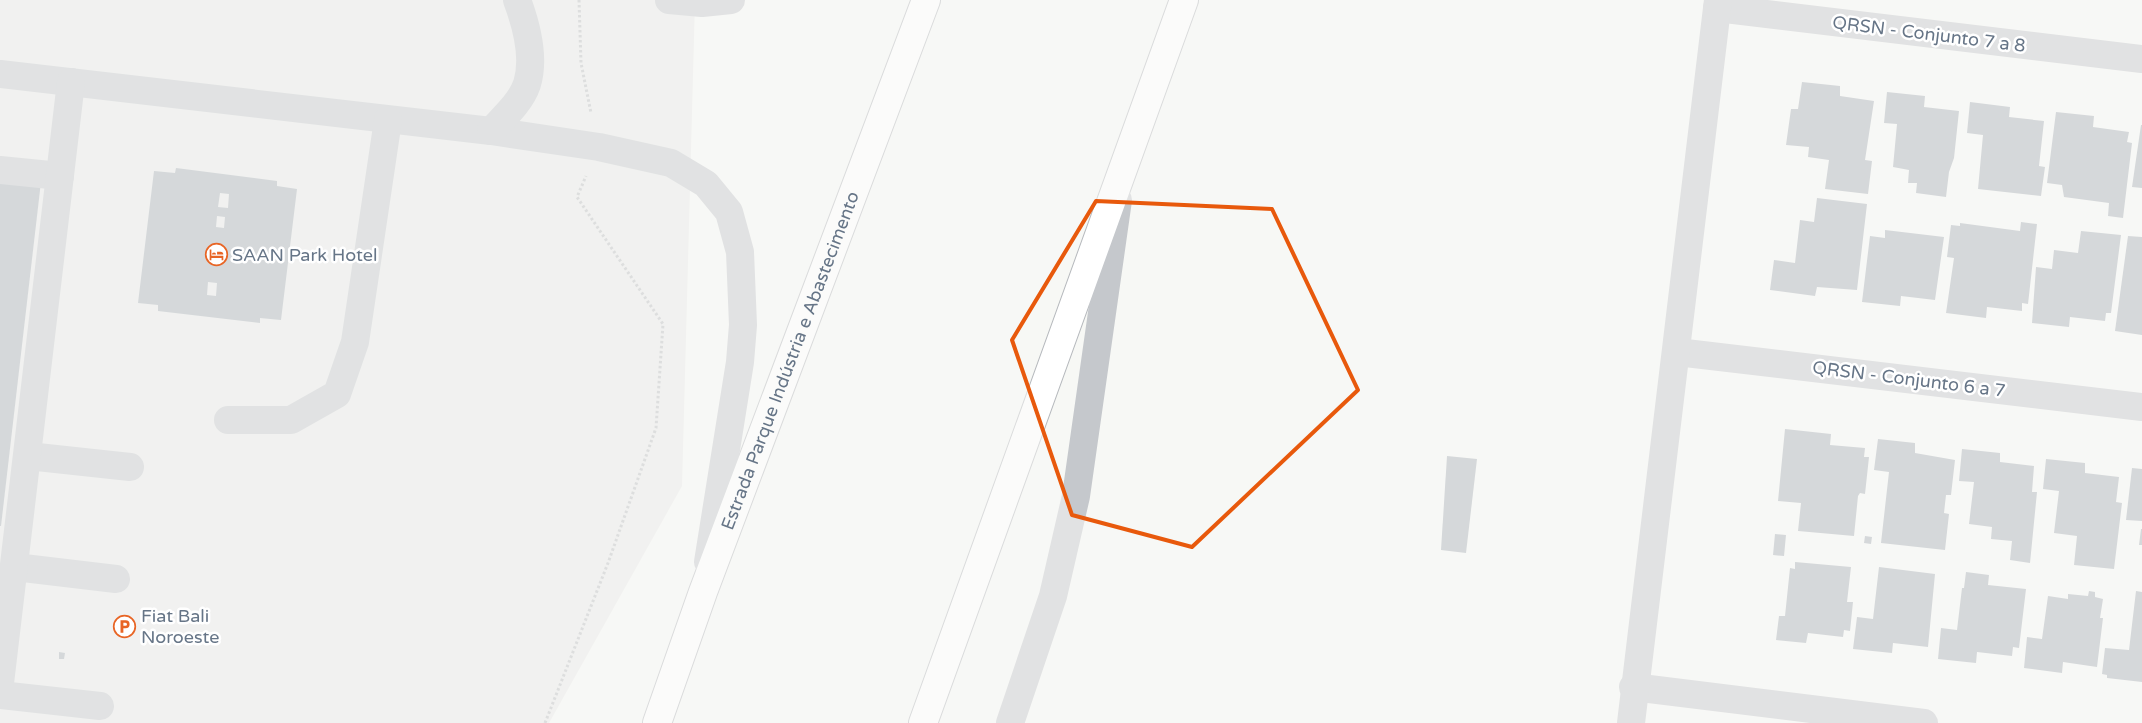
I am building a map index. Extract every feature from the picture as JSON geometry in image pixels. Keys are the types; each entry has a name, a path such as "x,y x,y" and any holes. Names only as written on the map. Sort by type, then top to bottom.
{"highway":[{"name":"Estrada Parque Indústria e Abastecimento","path":"657,723 703,592 926,0"},
{"path":"923,723 1184,0"}],"street":[{"path":"491,130 514,106 527,84 528,28 517,0"},
{"path":"669,0 702,3 731,0"},
{"path":"1630,723 1717,4"},
{"name":"QRSN - Conjunto 7 a 8","path":"1717,4 2142,60"},
{"path":"0,74 388,120 491,130 598,147 671,163 706,184 730,212 740,252 743,325 740,362 703,592"},
{"path":"0,683 71,82"},
{"path":"228,420 291,420 337,394 355,342 388,120"},
{"path":"1010,723 1053,596 1076,496 1123,166"},
{"path":"0,170 60,176"},
{"name":"QRSN - Conjunto 6 a 7","path":"1676,352 2142,407"},
{"path":"28,456 130,467"},
{"path":"14,568 116,579"},
{"path":"1633,687 1924,723"},
{"path":"0,695 100,706"}],"path":[{"path":"545,723 608,564 656,428 663,324 577,197 598,147 581,63 579,0"}],"highlighted area":[{"path":"1096,201 1272,209 1358,390 1192,547 1072,515 1012,340"}],"shaded area":[{"path":"0,0 695,0 682,486 549,723 0,723"}],"building":[{"path":"1802,82 1840,86 1840,96 1874,101 1865,160 1872,161 1868,194 1825,189 1829,160 1808,157 1809,147 1786,145 1791,109 1798,109"},
{"path":"1887,92 1925,96 1924,107 1959,111 1954,158 1949,172 1946,197 1916,193 1917,183 1908,183 1909,170 1893,167 1897,124 1884,123"},
{"path":"1970,102 2010,107 2009,117 2044,121 2039,166 2045,167 2041,196 1978,189 1983,135 1967,133"},
{"path":"2056,112 2094,116 2093,127 2129,132 2127,142 2132,143 2123,218 2108,216 2109,203 2064,197 2062,185 2047,183"},
{"path":"2142,125 2142,188 2132,187"},
{"path":"0,168 42,173 1,526 0,526"},
{"name":"SAAN Park Hotel","path":"176,168 277,181 277,186 297,189 281,320 260,318 260,323 158,311 158,305 138,303 154,171 175,173","holes":["220,193 229,194 228,208 218,207","217,216 225,217 224,228 216,227","208,282 217,283 216,296 207,295"]},
{"path":"1817,198 1867,204 1857,290 1817,287 1815,296 1770,290 1774,260 1795,263 1800,220 1814,222"},
{"path":"2021,222 2037,224 2028,304 2022,303 2022,311 1987,307 1986,318 1946,313 1954,258 1947,257 1951,225 1960,226 1960,223 2020,231"},
{"path":"1885,230 1944,237 1935,300 1901,296 1900,306 1862,302 1870,236 1885,238"},
{"path":"2081,231 2121,235 2111,313 2106,313 2105,321 2070,317 2069,327 2032,323 2036,267 2052,269 2054,250 2078,253"},
{"path":"2128,236 2142,237 2142,335 2115,331"},
{"path":"1785,429 1831,434 1830,445 1865,448 1864,457 1869,457 1865,494 1860,493 1858,496 1854,536 1798,531 1801,503 1778,501"},
{"path":"1878,439 1915,443 1915,453 1955,460 1951,495 1946,495 1944,513 1949,514 1945,550 1881,543 1889,472 1874,470"},
{"path":"1962,449 2000,453 2000,462 2034,466 2032,492 2037,492 2030,563 2010,560 2012,541 1991,539 1992,527 1969,524 1974,482 1959,481"},
{"path":"1447,456 1477,459 1466,553 1441,550"},
{"path":"2046,459 2085,463 2085,473 2119,477 2116,502 2122,503 2114,569 2074,565 2077,536 2054,533 2059,491 2043,489"},
{"path":"2132,468 2142,469 2142,521 2126,520"},
{"path":"2141,529 2142,545 2139,545"},
{"path":"1775,534 1786,535 1784,556 1773,555"},
{"path":"1865,536 1872,537 1871,544 1864,543"},
{"path":"1795,562 1851,567 1847,602 1853,602 1850,631 1844,630 1843,637 1808,633 1806,643 1776,640 1779,616 1785,616 1790,568 1795,569"},
{"path":"1879,567 1935,574 1928,647 1893,643 1892,653 1853,649 1857,617 1873,619"},
{"path":"1966,572 1989,575 1988,585 2026,589 2019,648 2013,647 2012,656 1977,652 1976,663 1938,659 1941,628 1957,630"},
{"path":"2089,591 2095,592 2095,597 2103,599 2100,618 2103,618 2097,667 2063,662 2062,673 2024,668 2027,637 2042,639 2048,596 2068,599 2068,594 2088,596"},
{"path":"2136,591 2142,592 2142,682 2107,678 2107,675 2102,674 2105,648 2129,650"},
{"path":"59,652 65,653 64,659 59,659"}],"place":[{"name":"SAAN Park Hotel","path":"216,255"},
{"name":"Fiat Bali Noroeste","path":"125,626"}]}
